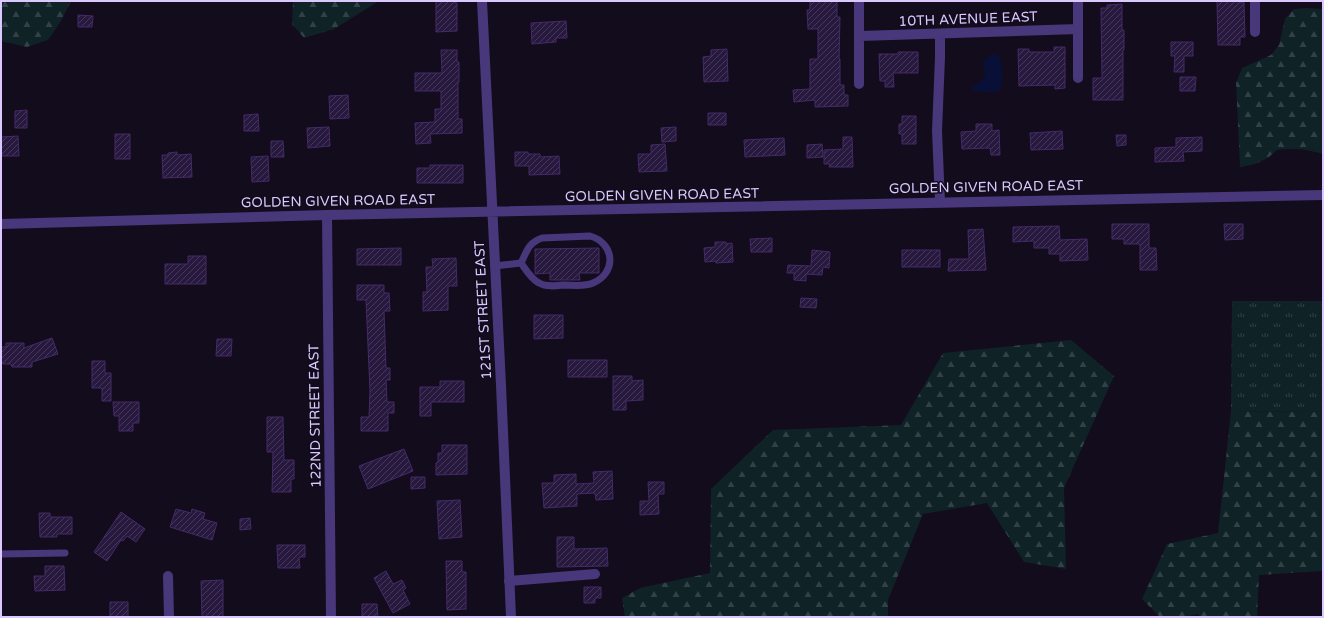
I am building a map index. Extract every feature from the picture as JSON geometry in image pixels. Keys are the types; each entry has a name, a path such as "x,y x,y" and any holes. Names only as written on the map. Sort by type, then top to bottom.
{"street":[{"name":"121ST STREET EAST","path":"482,1 511,617"},
{"path":"859,1 859,84"},
{"path":"1078,1 1078,78"},
{"path":"1255,1 1255,32"},
{"name":"10TH AVENUE EAST","path":"860,36 1078,29"},
{"path":"940,34 937,131 940,202"},
{"name":"GOLDEN GIVEN ROAD EAST","path":"1,224 327,215 1323,194"},
{"name":"122ND STREET EAST","path":"327,215 331,617"},
{"path":"509,581 595,574"},
{"path":"168,576 169,617"}],"lane":[{"path":"590,236 597,238 606,245 609,251 610,262 608,270 605,274 593,283 584,285 546,286 532,278 521,262 530,245 534,241 542,238 590,236"},
{"path":"494,266 521,262"},
{"path":"1,554 65,553"}],"green space":[{"path":"1,1 71,1 61,21 48,40 27,47 1,41"},
{"path":"293,1 379,1 334,29 304,38 292,24"},
{"path":"1294,9 1323,9 1323,154 1300,149 1277,150 1260,162 1240,167 1236,83 1242,68 1271,55 1279,45 1285,19"},
{"path":"1232,301 1323,301 1323,412 1231,411"},
{"path":"1071,340 1114,376 1064,488 1066,569 1024,562 987,503 923,514 888,600 888,617 625,617 622,598 640,588 710,573 711,489 773,430 901,425 943,353"},
{"path":"1231,411 1323,412 1323,571 1259,575 1257,617 1200,617 1198,614 1185,617 1160,617 1142,599 1167,544 1218,533"}],"shaded area":[{"path":"992,54 996,54 1001,62 1003,77 1001,88 993,92 973,91 972,87 977,85 985,75 983,62"}],"building":[{"path":"436,1 455,1 455,3 457,3 457,31 436,32"},
{"path":"810,1 837,1 837,17 840,17 840,85 844,85 844,95 848,95 848,106 815,107 815,100 794,102 793,90 810,89 810,59 818,59 818,29 808,29 807,10 810,10"},
{"path":"1217,1 1244,2 1245,37 1240,37 1240,45 1218,45"},
{"path":"1122,4 1122,30 1124,30 1123,100 1093,100 1093,78 1102,78 1101,8 1107,8 1107,5"},
{"path":"78,15 93,16 92,27 78,27"},
{"path":"566,21 567,38 556,38 556,42 532,44 531,23"},
{"path":"1171,42 1193,42 1193,56 1184,56 1184,72 1174,72 1175,56 1171,56"},
{"path":"1054,47 1065,47 1065,88 1055,89 1055,85 1019,86 1018,49 1029,49 1029,52 1054,52"},
{"path":"727,49 728,81 704,82 703,57 711,56 711,50"},
{"path":"441,50 457,50 457,62 459,62 458,119 462,119 462,133 430,134 431,143 416,144 415,123 435,122 435,109 441,109 441,91 415,91 415,73 442,73"},
{"path":"898,52 918,52 918,73 893,73 894,87 885,87 885,81 880,81 879,54 898,54"},
{"path":"1180,77 1196,77 1195,91 1180,91"},
{"path":"348,95 349,118 330,119 329,96"},
{"path":"27,110 27,128 15,128 15,111"},
{"path":"708,113 726,113 726,125 708,125"},
{"path":"258,114 259,131 244,131 244,115"},
{"path":"902,116 916,116 916,144 902,144 902,134 899,134 899,124 902,124"},
{"path":"976,124 992,124 992,131 999,130 1000,155 991,155 990,148 962,149 961,132 976,131"},
{"path":"329,127 330,146 308,148 307,128"},
{"path":"676,127 676,141 662,142 661,128"},
{"path":"1062,131 1063,149 1031,150 1030,133"},
{"path":"115,134 130,134 130,159 115,159"},
{"path":"1116,135 1126,135 1126,145 1117,146"},
{"path":"18,136 19,156 1,156 1,137"},
{"path":"843,137 852,137 853,167 829,167 830,164 824,164 824,150 843,149"},
{"path":"1202,137 1202,151 1183,152 1184,161 1155,162 1155,148 1176,147 1176,138"},
{"path":"784,138 785,155 745,157 744,140"},
{"path":"271,141 283,141 284,157 271,157"},
{"path":"665,144 667,171 639,172 638,154 651,154 651,145"},
{"path":"822,144 823,157 807,158 807,145"},
{"path":"177,152 177,155 191,154 192,177 163,178 162,155"},
{"path":"515,152 540,154 540,157 559,156 560,174 529,175 529,166 515,166"},
{"path":"268,156 269,181 252,182 251,157"},
{"path":"430,165 463,165 463,183 417,183 417,168 430,168"},
{"path":"1112,224 1149,224 1149,248 1156,248 1157,270 1140,270 1140,244 1124,244 1124,239 1112,239"},
{"path":"1224,224 1243,224 1243,239 1225,240"},
{"path":"1059,226 1060,240 1087,239 1088,260 1060,261 1060,254 1049,254 1049,248 1034,248 1034,241 1013,242 1013,227"},
{"path":"983,229 986,270 948,271 949,259 969,259 968,230"},
{"path":"772,238 772,252 751,252 750,239"},
{"path":"715,242 726,242 726,244 732,243 733,262 705,262 704,248 715,247"},
{"path":"401,248 401,265 357,265 357,249"},
{"path":"599,248 599,273 579,273 580,280 550,280 550,273 535,274 535,249"},
{"path":"812,250 830,252 829,268 823,267 822,275 806,274 806,281 794,280 794,273 787,273 788,265 811,266"},
{"path":"902,250 940,250 940,267 902,267"},
{"path":"188,256 206,256 206,284 165,284 165,264 188,264"},
{"path":"456,258 457,286 448,286 448,310 423,311 423,292 427,292 426,267 433,267 432,259"},
{"path":"357,285 384,285 384,293 389,293 390,311 384,311 386,368 390,368 390,380 386,380 387,402 394,402 394,413 388,413 388,431 361,431 361,417 369,417 370,391 366,300 357,300"},
{"path":"801,298 817,299 816,308 800,307"},
{"path":"534,315 563,315 563,338 534,339"},
{"path":"52,338 58,354 32,362 32,367 12,367 11,364 3,364 1,360 1,347 6,347 6,343 24,343 24,348"},
{"path":"217,339 232,339 231,356 216,356"},
{"path":"568,360 607,360 607,377 568,377"},
{"path":"92,361 105,361 105,373 111,373 111,401 102,401 102,388 92,388"},
{"path":"613,376 632,376 632,381 643,380 643,400 626,401 626,410 613,410"},
{"path":"440,381 464,381 464,402 431,402 431,416 420,416 420,387 440,387"},
{"path":"113,402 139,402 139,423 133,423 133,431 119,431 119,416 114,416"},
{"path":"267,417 283,417 284,460 294,460 294,479 291,479 291,492 272,492 273,452 267,452"},
{"path":"442,445 467,445 467,474 436,475 438,453 442,453"},
{"path":"404,449 413,471 368,489 359,466"},
{"path":"612,471 613,499 596,500 595,493 577,494 577,506 544,508 542,483 554,483 554,475 576,474 576,484 594,483 593,472"},
{"path":"411,477 425,477 425,488 411,489"},
{"path":"648,482 664,482 664,494 658,494 659,514 640,515 640,501 649,501"},
{"path":"460,500 462,537 439,539 437,501"},
{"path":"176,509 191,513 192,509 205,513 203,519 217,523 212,540 170,527"},
{"path":"121,512 145,529 136,542 127,536 123,541 121,540 107,561 94,552"},
{"path":"39,513 50,513 50,517 72,517 72,534 57,534 57,537 40,537"},
{"path":"250,518 251,529 240,530 240,519"},
{"path":"557,537 574,537 574,549 607,548 608,566 557,567"},
{"path":"277,545 305,545 305,557 299,557 300,568 278,568"},
{"path":"446,561 462,561 462,572 466,572 466,609 447,610"},
{"path":"45,566 64,566 65,590 35,591 34,576 45,576"},
{"path":"386,571 393,584 402,580 406,588 403,590 410,604 393,613 374,578"},
{"path":"223,580 223,617 202,617 201,581"},
{"path":"584,587 601,587 601,598 595,598 595,603 584,603"},
{"path":"110,602 128,602 128,617 110,617"},
{"path":"362,604 377,604 378,617 362,617"}]}
